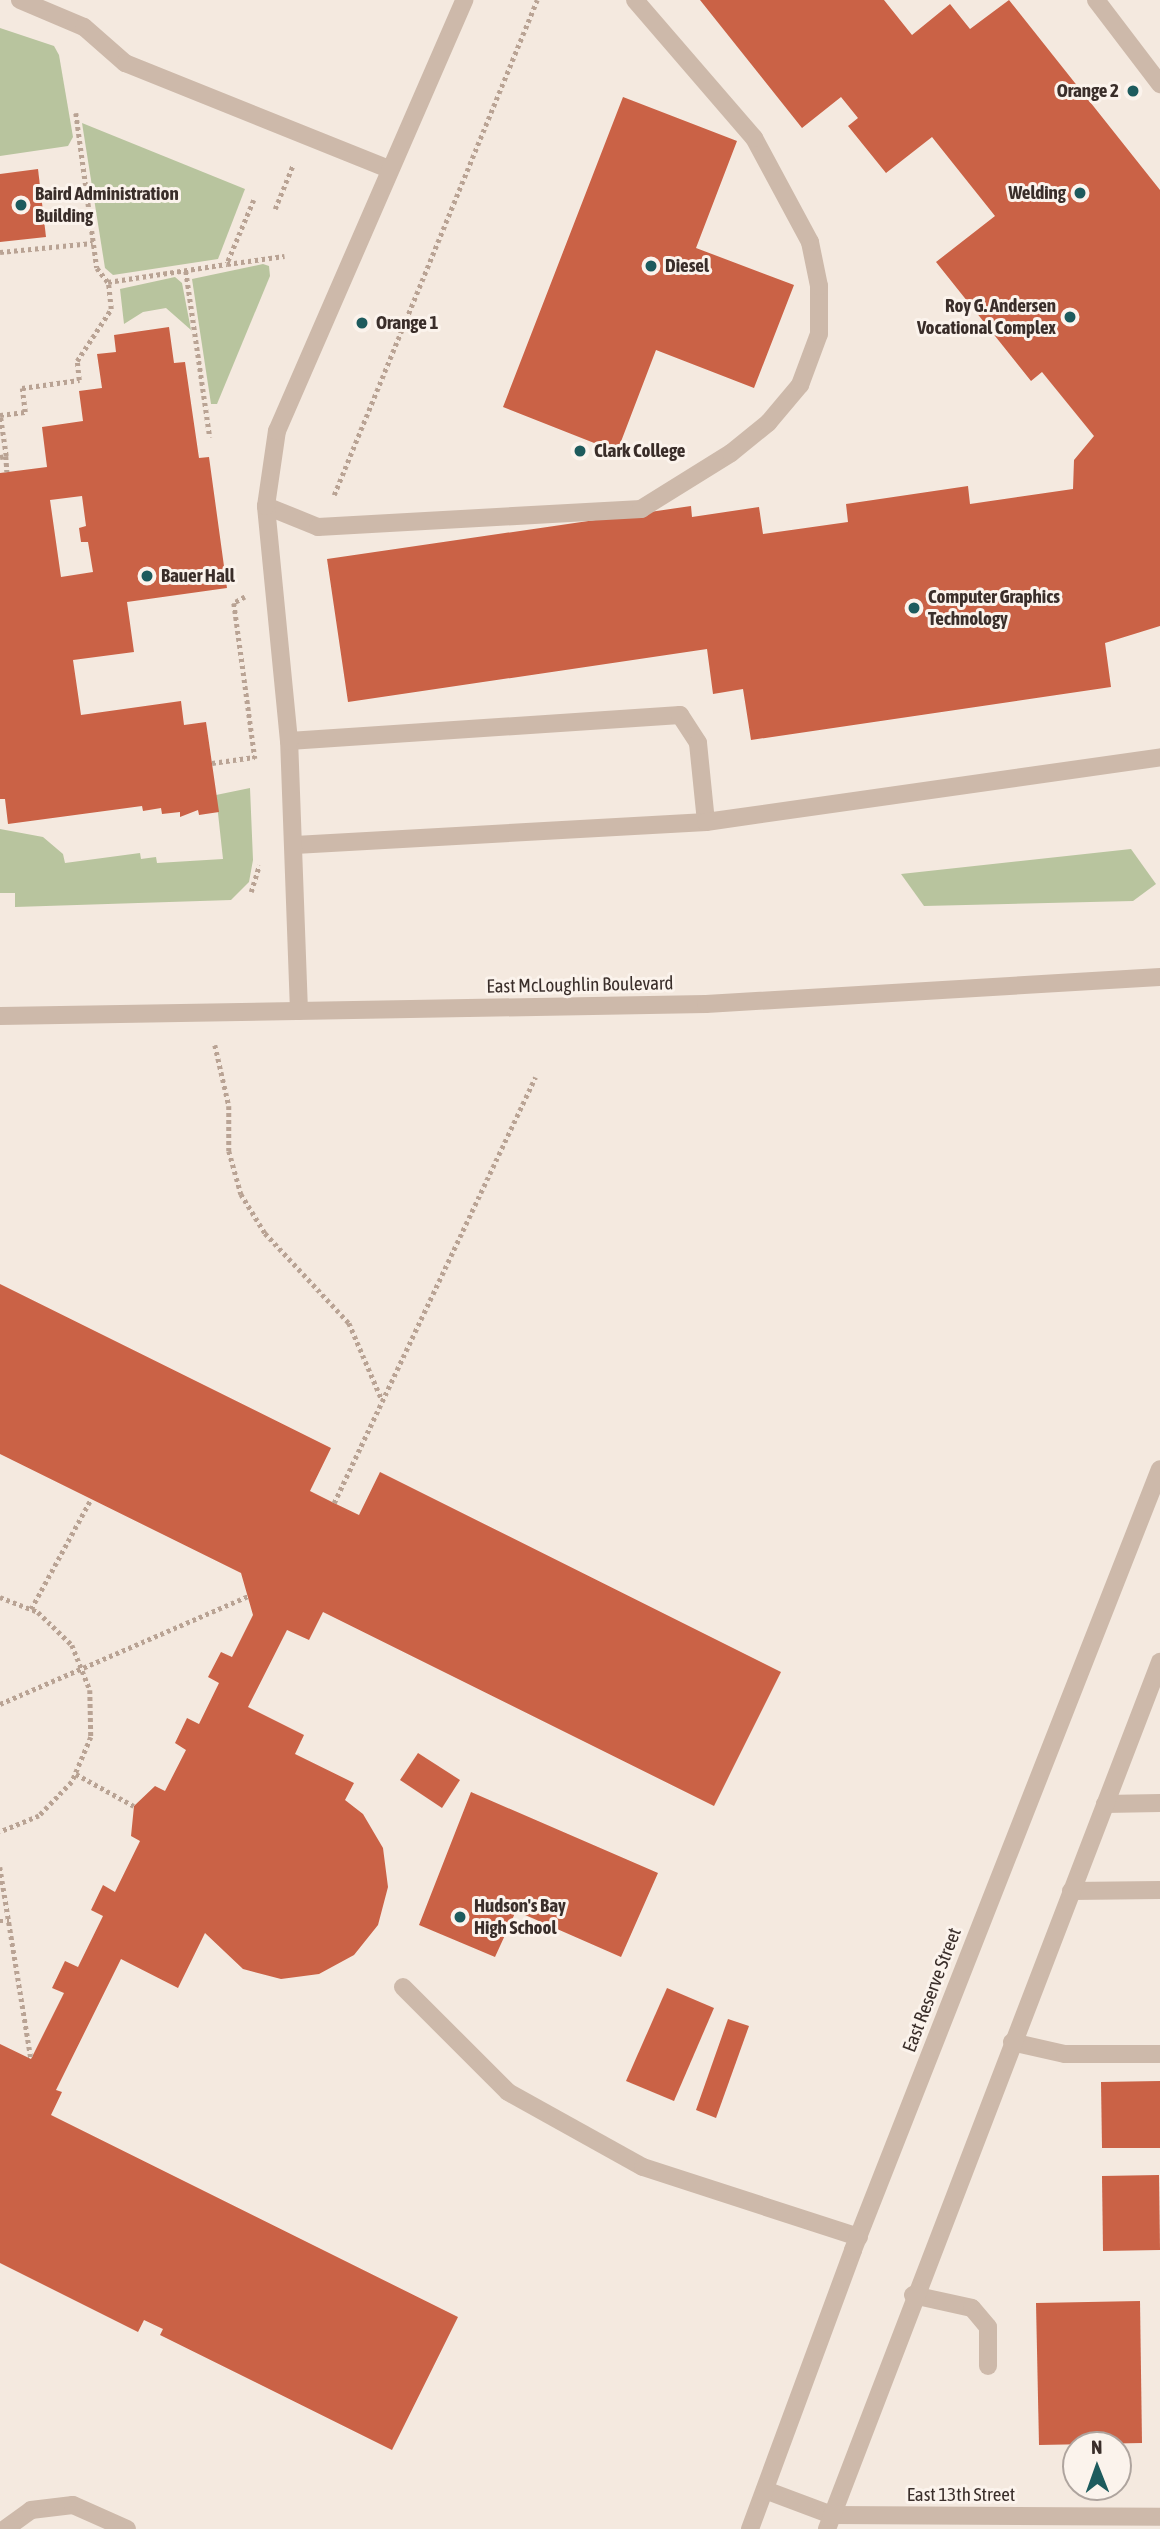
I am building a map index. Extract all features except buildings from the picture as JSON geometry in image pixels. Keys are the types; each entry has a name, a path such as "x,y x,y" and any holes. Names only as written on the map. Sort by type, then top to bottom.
{"street":[{"path":"20,0 84,27 125,63 389,169"},
{"path":"299,1011 295,845 289,741 266,506 277,431 464,0"},
{"path":"266,506 318,527 641,509 731,453 768,423 800,385 819,334 819,286 810,242 754,138 635,0"},
{"path":"1096,0 1160,84"},
{"path":"289,741 680,715 698,743 706,822"},
{"path":"295,845 706,822 1160,757"},
{"name":"East McLoughlin Boulevard","path":"0,1016 706,1004 1160,977"},
{"name":"East Reserve Street","path":"750,2529 859,2237 1160,1469"},
{"path":"830,2522 913,2295 1160,1662"},
{"path":"1105,1804 1160,1802"},
{"path":"1071,1891 1160,1891"},
{"path":"403,1987 508,2092 643,2167 859,2237"},
{"path":"1012,2042 1065,2054 1160,2054"},
{"path":"913,2295 972,2308 988,2327 988,2366"},
{"name":"East 13th Street","path":"765,2490 830,2522 1160,2517"},
{"path":"5,2529 31,2510 73,2505 127,2529"}],"path":[{"path":"318,527 537,0"},
{"path":"7,472 3,457 0,415 25,412 22,388 79,380 77,361 111,309 108,282 97,268 76,113"},
{"path":"275,209 281,195"},
{"path":"227,264 254,200"},
{"path":"0,252 93,243"},
{"path":"108,282 284,256"},
{"path":"186,271 210,437"},
{"path":"256,766 234,603 273,582"},
{"path":"212,763 255,757"},
{"path":"251,892 258,857"},
{"path":"215,1045 229,1106 229,1151 241,1194 265,1233 349,1323 383,1400"},
{"path":"334,1503 535,1077"},
{"path":"31,1609 91,1499"},
{"path":"0,1704 83,1672 248,1596"},
{"path":"0,1597 31,1609 72,1645 90,1690 91,1737 76,1774 39,1816 0,1832"},
{"path":"76,1774 134,1806"},
{"path":"0,1867 32,2059"},
{"path":"0,1921 9,1921"}],"green space":[{"path":"0,28 54,46 59,55 73,137 68,146 0,156"},
{"path":"82,123 245,189 218,259 113,275 105,268"},
{"path":"263,264 269,266 270,276 217,404 211,404 192,279"},
{"path":"175,277 182,283 191,330 166,308 143,312 124,324 120,289"},
{"path":"250,788 253,860 249,882 231,900 15,907 15,893 0,893 0,829 43,837 63,854 65,863 140,853 141,859 156,857 157,863 223,859 216,795"},
{"path":"1131,849 1156,884 1133,901 924,906 901,874"}],"place":[{"name":"Orange 2","path":"1133,91"},
{"name":"Welding","path":"1080,193"},
{"name":"Baird Administration Building","path":"21,205"},
{"name":"Diesel","path":"651,266"},
{"name":"Roy G. Andersen Vocational Complex","path":"1070,317"},
{"name":"Orange 1","path":"362,323"},
{"name":"Clark College","path":"580,451"},
{"name":"Bauer Hall","path":"147,576"},
{"name":"Computer Graphics Technology","path":"914,608"},
{"name":"Hudson's Bay High School","path":"460,1917"}]}
